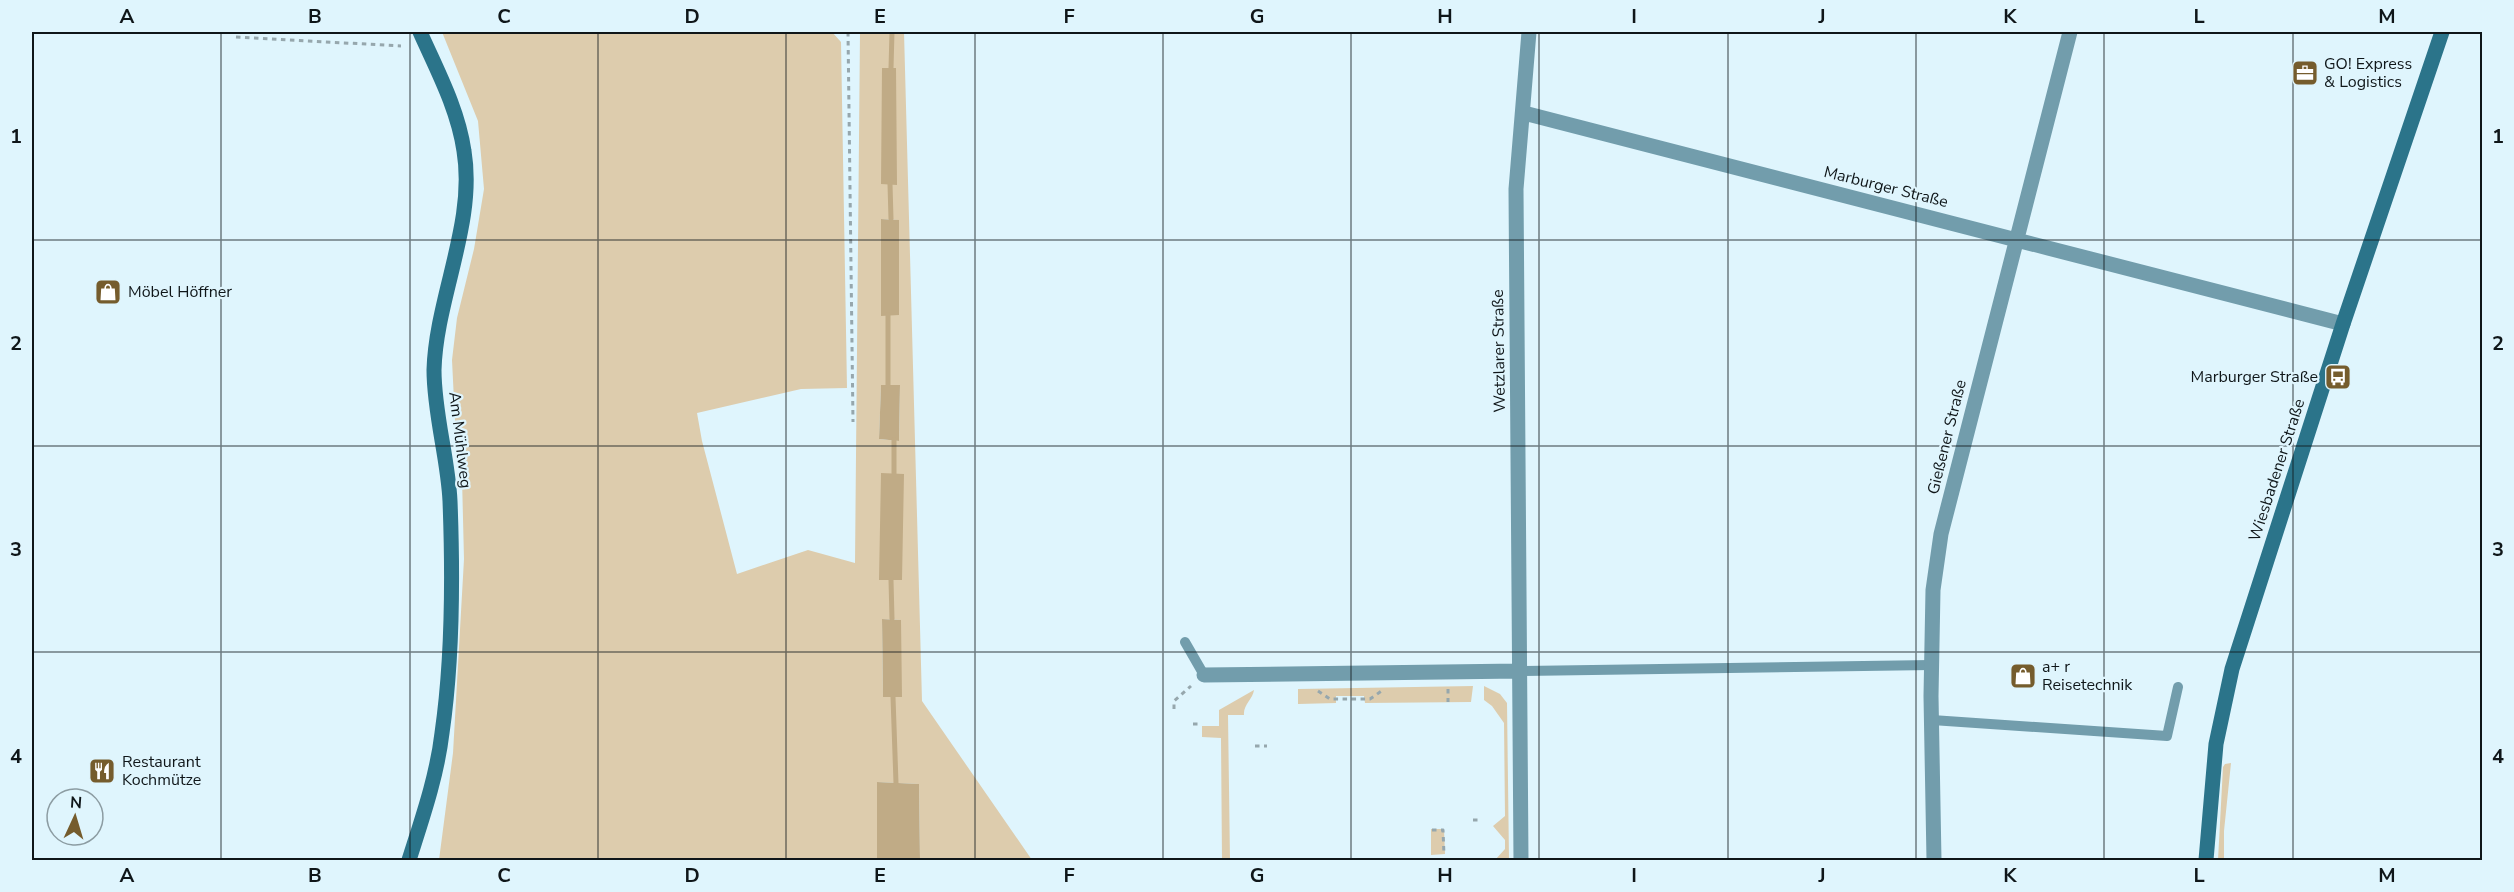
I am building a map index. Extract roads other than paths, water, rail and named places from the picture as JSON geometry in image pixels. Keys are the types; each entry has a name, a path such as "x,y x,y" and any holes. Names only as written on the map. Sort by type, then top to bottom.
{"main road":[{"name":"Am Mühlweg","path":"409,861 442,734 449,647 450,499 434,371 437,335 458,237 466,180 465,151 458,120 420,32"},
{"name":"Wiesbadener Straße","path":"2206,861 2216,744 2232,669 2343,324 2442,32"}],"street":[{"name":"Wetzlarer Straße","path":"1521,861 1516,189 1529,32"},
{"name":"Gießener Straße","path":"1934,861 1933,590 1941,534 2070,32"},
{"name":"Marburger Straße","path":"1524,113 2343,324"},
{"path":"1204,675 1519,671"}],"lane":[{"path":"1185,642 1204,675"},
{"path":"1519,671 1932,665"},
{"path":"1932,720 2167,736 2178,687"}],"waterway":[{"path":"891,68 892,32"},
{"path":"890,184 891,219"},
{"path":"888,315 888,385"},
{"path":"894,440 894,474"},
{"path":"891,580 892,619"},
{"path":"893,697 896,783"}],"place":[{"name":"GO! Express & Logistics","path":"2305,73"},
{"name":"Möbel Höffner","path":"108,292"},
{"name":"Marburger Straße","path":"2338,377"},
{"name":"a+ r Reisetechnik","path":"2023,676"},
{"name":"Restaurant Kochmütze","path":"102,771"}]}
